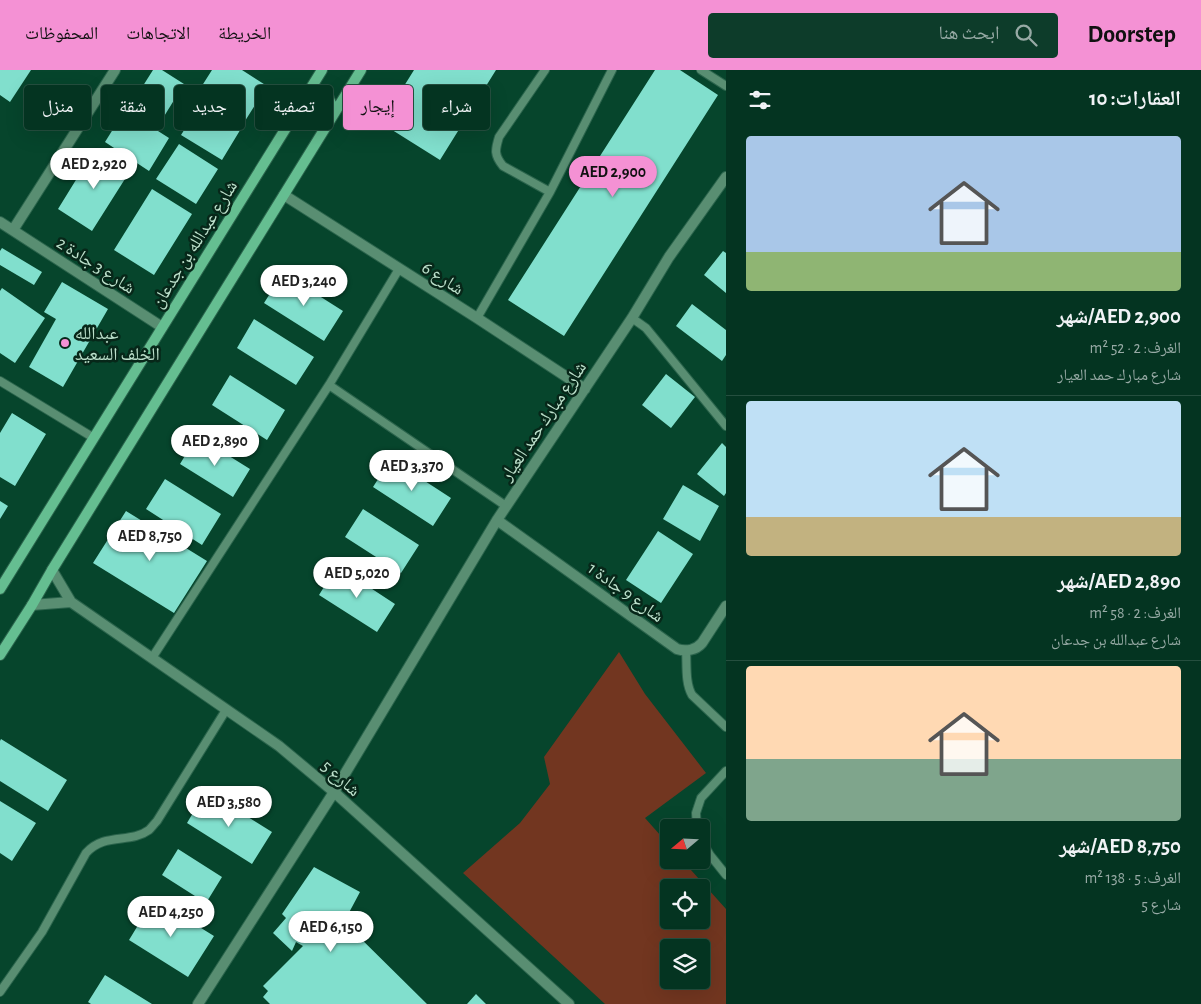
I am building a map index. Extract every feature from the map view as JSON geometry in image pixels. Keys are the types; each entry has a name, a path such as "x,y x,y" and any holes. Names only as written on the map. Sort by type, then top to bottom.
{"street":[{"path":"13,230 115,70"},
{"name":"شارع عبدالله بن جدعان","path":"313,85 322,70"},
{"path":"333,115 361,70"},
{"name":"شارع عبدالله بن جدعان","path":"0,589 285,130"},
{"path":"0,655 324,130"},
{"name":"شارع مبارك حمد العيار","path":"198,1004 334,792 497,520 632,318 669,257 726,177"},
{"name":"شارع 6","path":"284,195 477,318 584,389"},
{"name":"شارع 3 جادة 2","path":"0,222 162,327"},
{"name":"شارع 9 جادة 1","path":"497,520 677,649 686,650"},
{"name":"شارع 5","path":"52,570 71,602 279,746 334,792 569,1004"},
{"path":"32,605 71,602"},
{"path":"686,650 698,648 726,606"}],"lane":[{"path":"545,70 499,137 496,154 503,166 550,192"},
{"path":"477,318 550,192 612,70"},
{"path":"701,70 726,86"},
{"path":"152,658 329,385 399,269"},
{"path":"632,318 646,328 726,426"},
{"path":"0,381 94,438"},
{"path":"329,385 506,506"},
{"path":"686,650 688,684 692,695 726,727"},
{"path":"0,992 42,932 86,853 92,846 101,841 140,834 149,829 226,710"},
{"path":"696,819 696,813 701,798 726,771"},
{"path":"710,854 726,875"}],"shaded area":[{"path":"619,652 645,694 706,773 645,818 660,835 660,869 690,869 699,879 660,879 660,929 710,929 710,891 726,909 726,1004 605,1004 463,873 520,823 550,784 544,757"}],"building":[{"path":"0,70 31,70 10,102 0,95"},
{"path":"153,70 162,70 184,84 174,85 174,100 164,116 164,85 144,85"},
{"path":"212,70 242,70 265,85 255,85 255,105 245,121 245,85 202,85"},
{"path":"414,70 496,70 487,85 423,85 423,130 459,130 440,160 392,130 413,130 413,85 405,85"},
{"path":"655,70 680,70 718,95 564,336 508,300"},
{"path":"112,130 156,130 169,138 149,171 105,142"},
{"path":"184,130 240,130 222,160 181,135"},
{"path":"179,144 218,169 196,204 156,179"},
{"path":"95,149 130,171 92,231 58,209"},
{"path":"152,189 192,214 154,275 114,250"},
{"path":"2,248 42,272 34,285 0,265 0,251"},
{"path":"723,251 726,253 726,293 704,275"},
{"path":"283,273 343,311 324,341 264,303"},
{"name":"عبدالله الخلف السعيد","path":"62,282 108,309 63,387 29,367 56,319 44,312"},
{"path":"2,288 45,318 15,363 0,353 0,291"},
{"path":"692,304 726,330 726,355 722,361 676,326"},
{"path":"254,319 314,357 296,385 237,348"},
{"path":"666,374 695,397 671,428 642,405"},
{"path":"230,375 285,410 267,440 212,405"},
{"path":"12,413 46,434 15,486 0,477 0,433"},
{"path":"197,436 250,469 233,497 180,464"},
{"path":"722,443 726,447 726,493 724,496 697,474"},
{"path":"391,459 451,498 433,526 373,487"},
{"path":"165,479 221,514 202,545 146,509"},
{"path":"683,485 719,506 700,541 663,519"},
{"path":"0,501 8,506 0,519"},
{"path":"363,509 419,545 401,573 345,537"},
{"path":"126,511 207,561 174,613 93,563"},
{"path":"658,531 693,554 661,603 626,580"},
{"path":"337,566 395,604 377,632 319,595"},
{"path":"1,739 67,780 48,811 0,781"},
{"path":"206,791 272,832 252,864 187,823"},
{"path":"0,801 36,823 12,861 0,853"},
{"path":"178,849 222,877 206,903 162,875"},
{"path":"314,867 360,892 344,922 427,1004 270,1004 263,997 268,991 263,986 303,946 296,942 292,951 273,933 286,918 282,914"},
{"path":"154,899 214,936 188,977 129,940"},
{"path":"105,975 152,1004 91,1004 88,1002"},
{"path":"476,994 486,1004 467,1004"}],"place":[{"name":"عبدالله الخلف السعيد","path":"65,343"}]}
